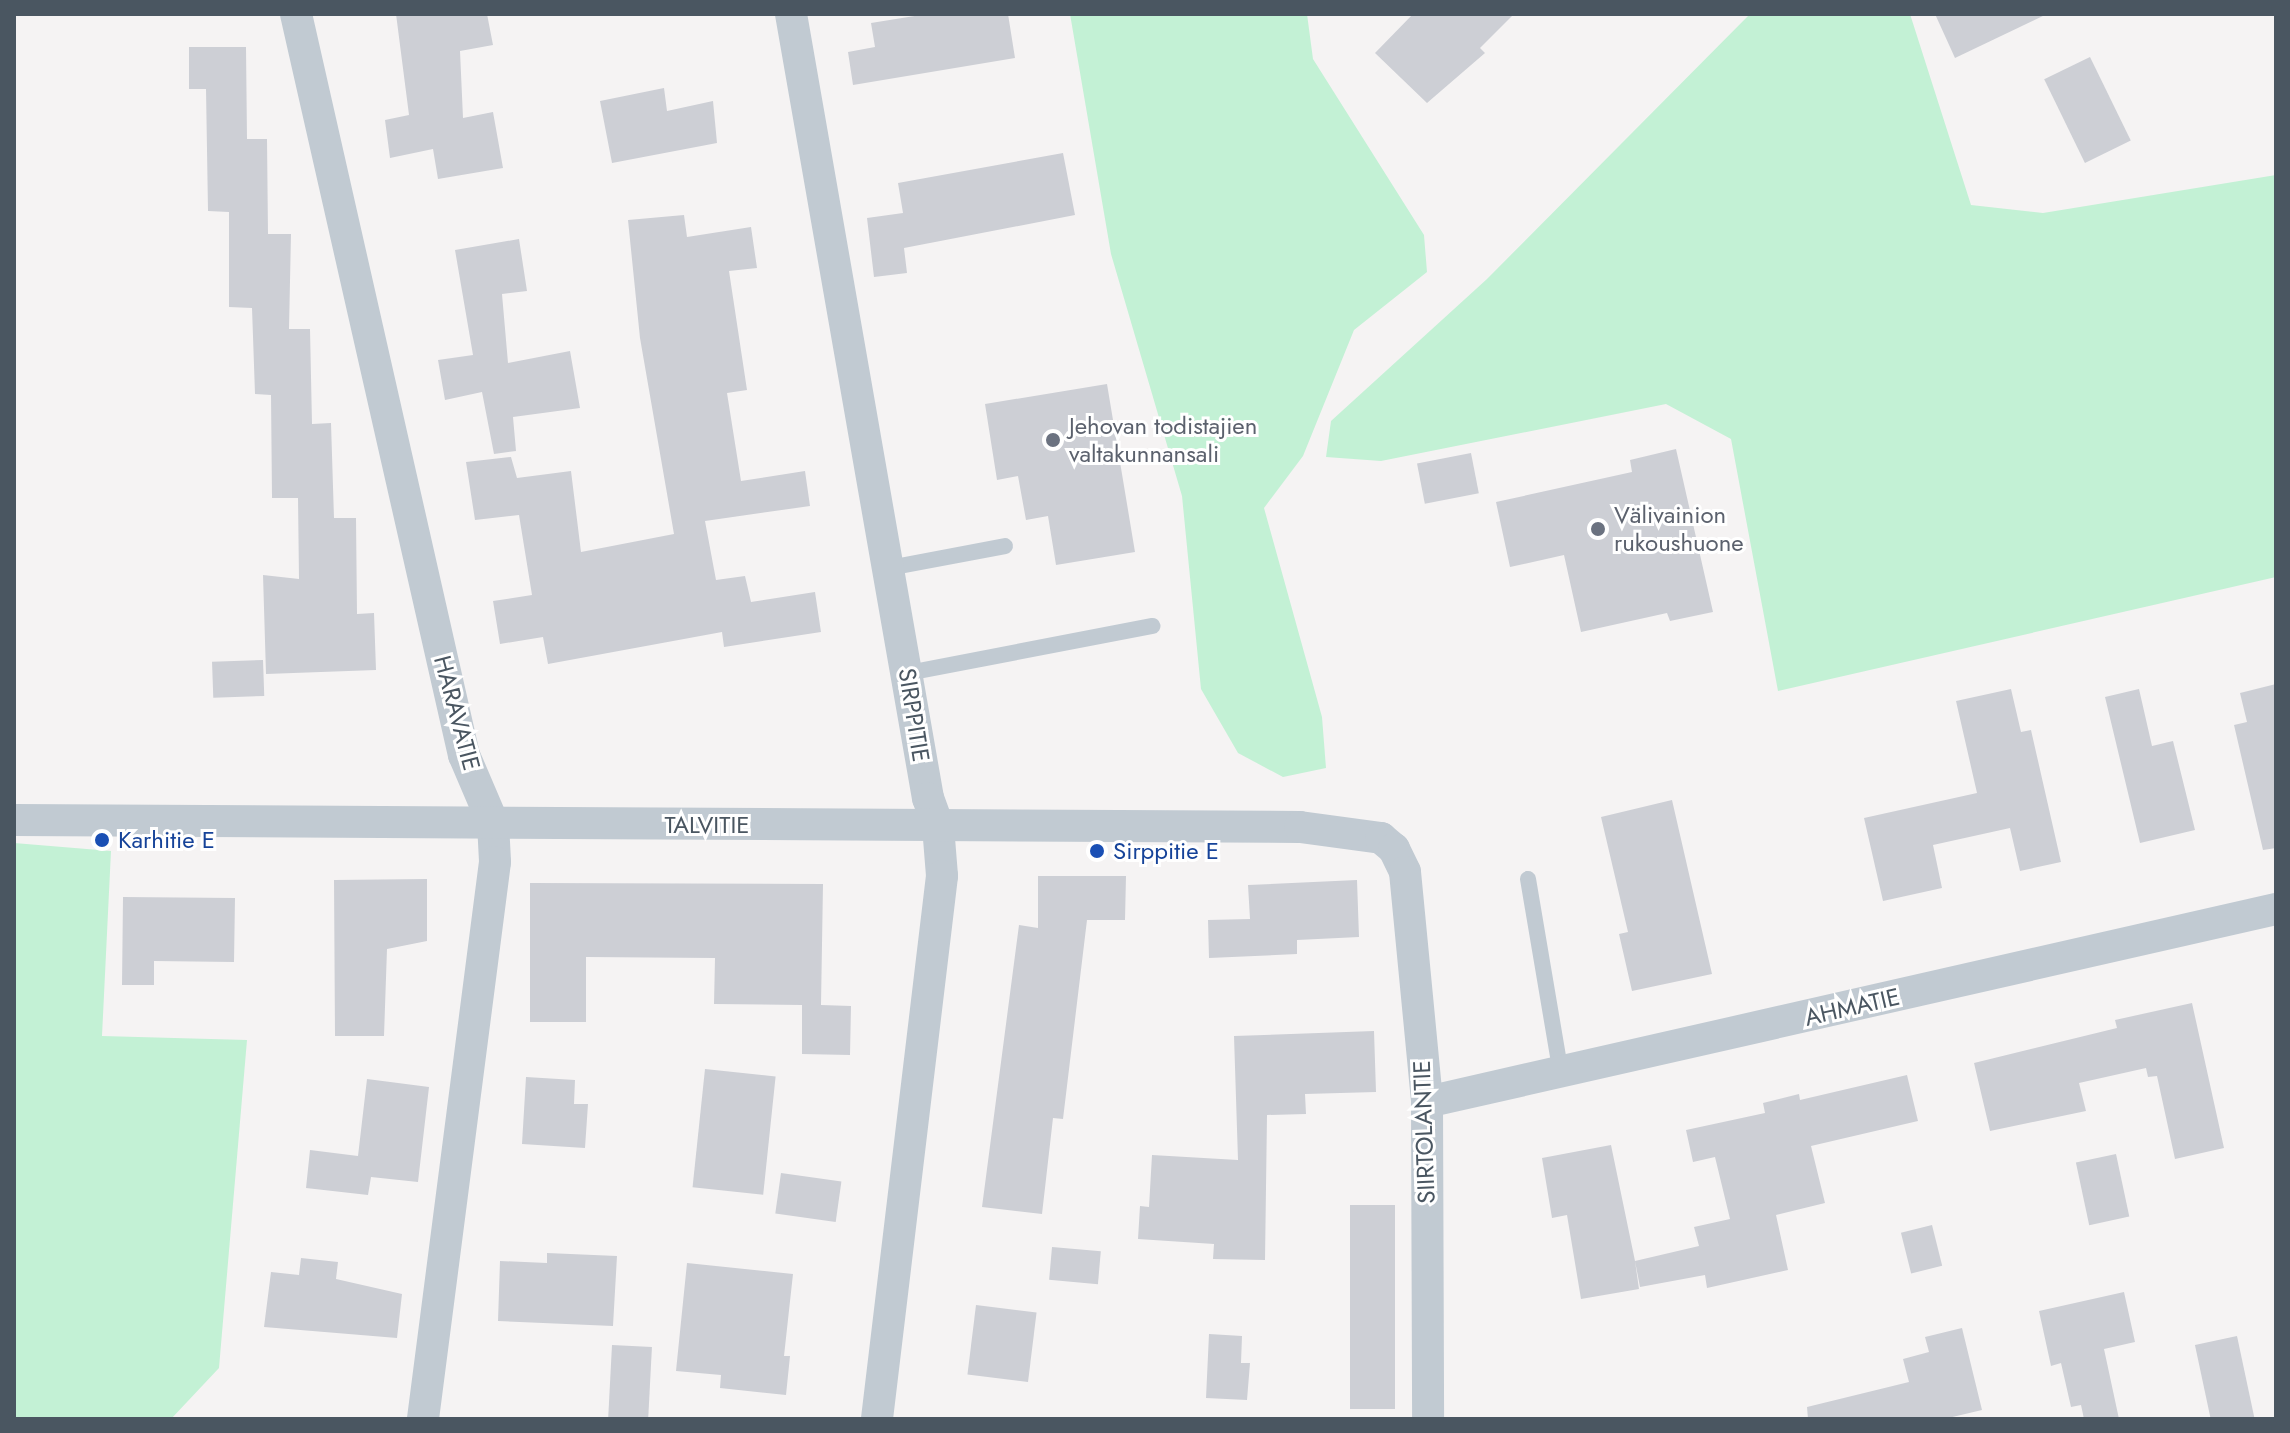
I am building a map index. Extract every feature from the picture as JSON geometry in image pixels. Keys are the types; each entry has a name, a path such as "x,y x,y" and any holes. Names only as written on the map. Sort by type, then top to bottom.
{"street":[{"name":"HARAVATIE","path":"296,14 464,755 493,823 493,877 423,1419"},
{"name":"SIRPPITIE","path":"791,14 928,798 938,826 940,899 877,1419"},
{"name":"TALVITIE","path":"14,820 1300,827 1364,833 1394,849"},
{"name":"SIIRTOLANTIE","path":"1394,849 1405,872 1427,1102 1428,1419"},
{"name":"AHMATIE","path":"1427,1102 1561,1074 2276,909"}],"lane":[{"path":"889,568 1005,546"},
{"path":"908,673 1153,626"},
{"path":"1528,879 1561,1074"}],"green space":[{"path":"1070,14 1307,14 1313,59 1424,235 1427,272 1354,330 1303,456 1264,508 1322,717 1326,768 1283,777 1238,753 1201,689 1182,496 1111,254"},
{"path":"1750,14 1910,14 1971,205 2043,213 2276,175 2276,577 1778,691 1731,439 1666,404 1381,461 1326,457 1331,421 1487,279"},
{"path":"14,843 111,851 102,1036 247,1040 219,1368 171,1419 14,1419"}],"building":[{"path":"396,14 487,14 493,45 460,51 463,118 493,112 503,168 438,179 433,149 390,158 385,120 409,115"},
{"path":"927,14 1008,14 1015,58 853,85 848,52 875,47 871,23"},
{"path":"1413,14 1514,14 1480,48 1485,53 1427,103 1375,53"},
{"path":"1935,14 2047,14 1955,58"},
{"path":"189,47 246,47 247,139 267,139 268,234 291,234 289,329 310,329 312,424 331,423 334,518 356,518 357,614 374,613 376,670 266,674 263,575 299,579 298,498 272,498 271,395 255,394 252,308 229,307 229,212 208,211 206,89 189,89"},
{"path":"2090,57 2131,141 2085,163 2044,79"},
{"path":"664,88 667,111 713,101 717,143 612,163 600,101"},
{"path":"1063,153 1075,215 904,248 907,273 874,277 867,218 903,213 898,183"},
{"path":"684,215 687,237 751,227 757,268 729,271 747,390 727,393 741,481 805,471 810,506 705,521 716,580 745,576 751,602 815,592 821,632 724,647 722,632 548,664 543,637 500,644 493,601 532,595 519,515 475,520 466,462 511,457 517,478 571,471 581,552 674,534 640,338 628,220"},
{"path":"519,239 527,291 502,294 508,363 570,351 580,408 513,417 516,451 494,454 482,392 445,400 438,360 473,355 455,250"},
{"name":"Jehovan todistajien valtakunnansali","path":"1107,384 1135,552 1056,565 1048,516 1026,520 1018,476 997,480 985,404"},
{"name":"Välivainion rukoushuone","path":"1676,449 1713,612 1670,621 1667,613 1581,632 1564,555 1510,567 1496,502 1632,472 1630,460"},
{"path":"1471,453 1479,493 1425,504 1417,463"},
{"path":"263,660 264,696 213,698 212,662"},
{"path":"2276,684 2276,848 2263,850 2234,725 2247,722 2240,693"},
{"path":"2011,689 2021,732 2031,730 2061,862 2020,871 2010,828 1933,845 1942,888 1883,901 1864,818 1977,793 1956,701"},
{"path":"2139,689 2152,746 2173,741 2195,830 2140,843 2105,697"},
{"path":"1672,800 1712,974 1632,991 1619,934 1628,932 1601,817"},
{"path":"1038,876 1126,876 1125,920 1087,920 1063,1119 1053,1118 1042,1214 982,1207 1019,925 1038,928"},
{"path":"427,879 427,941 387,949 384,1036 335,1036 334,880"},
{"path":"1357,880 1359,937 1297,940 1297,954 1209,958 1208,920 1250,919 1248,885"},
{"path":"530,883 823,884 821,1005 851,1006 850,1055 802,1054 802,1005 714,1004 715,958 586,957 586,1022 530,1022"},
{"path":"123,897 235,898 234,962 154,961 154,985 122,985"},
{"path":"2192,1003 2224,1148 2175,1159 2157,1076 2148,1077 2146,1068 2079,1083 2086,1111 1990,1131 1974,1063 2117,1028 2115,1020"},
{"path":"1374,1031 1376,1092 1305,1094 1306,1114 1267,1115 1265,1260 1213,1259 1214,1244 1138,1239 1140,1206 1149,1207 1152,1155 1238,1160 1234,1036"},
{"path":"705,1069 776,1076 763,1195 693,1187"},
{"path":"1907,1075 1918,1121 1811,1146 1825,1203 1776,1215 1788,1270 1707,1288 1705,1275 1640,1287 1635,1261 1699,1246 1694,1227 1730,1219 1715,1157 1693,1162 1686,1130 1765,1113 1763,1103 1799,1094 1800,1100"},
{"path":"526,1077 575,1080 574,1104 588,1104 585,1148 522,1144"},
{"path":"367,1079 429,1087 418,1182 371,1177 368,1195 306,1188 310,1150 358,1156"},
{"path":"1611,1145 1639,1289 1581,1299 1567,1215 1552,1218 1542,1158"},
{"path":"2116,1154 2129,1217 2089,1225 2076,1163"},
{"path":"781,1173 841,1181 836,1222 775,1214"},
{"path":"1350,1205 1395,1205 1395,1409 1350,1409"},
{"path":"1932,1225 1942,1266 1911,1273 1901,1233"},
{"path":"1052,1247 1101,1251 1098,1284 1049,1280"},
{"path":"547,1253 617,1256 613,1326 498,1321 500,1261 547,1263"},
{"path":"301,1258 338,1262 336,1279 402,1294 397,1338 264,1327 271,1272 299,1275"},
{"path":"687,1263 793,1274 784,1356 790,1356 786,1395 720,1388 721,1375 676,1371"},
{"path":"2124,1292 2135,1342 2104,1349 2119,1419 2084,1419 2081,1405 2071,1407 2061,1363 2051,1366 2039,1311"},
{"path":"976,1305 1037,1312 1028,1382 967,1374"},
{"path":"1962,1328 1982,1410 1944,1419 1808,1419 1807,1407 1909,1382 1903,1359 1929,1352 1925,1337"},
{"path":"1209,1334 1242,1336 1241,1363 1250,1363 1247,1400 1206,1398"},
{"path":"2237,1336 2255,1419 2211,1419 2195,1345"},
{"path":"612,1345 652,1347 648,1419 608,1419"}],"place":[{"name":"Jehovan todistajien valtakunnansali","path":"1053,440"},
{"name":"Välivainion rukoushuone","path":"1598,529"},
{"name":"Karhitie E","path":"102,840"},
{"name":"Sirppitie E","path":"1097,851"}]}
